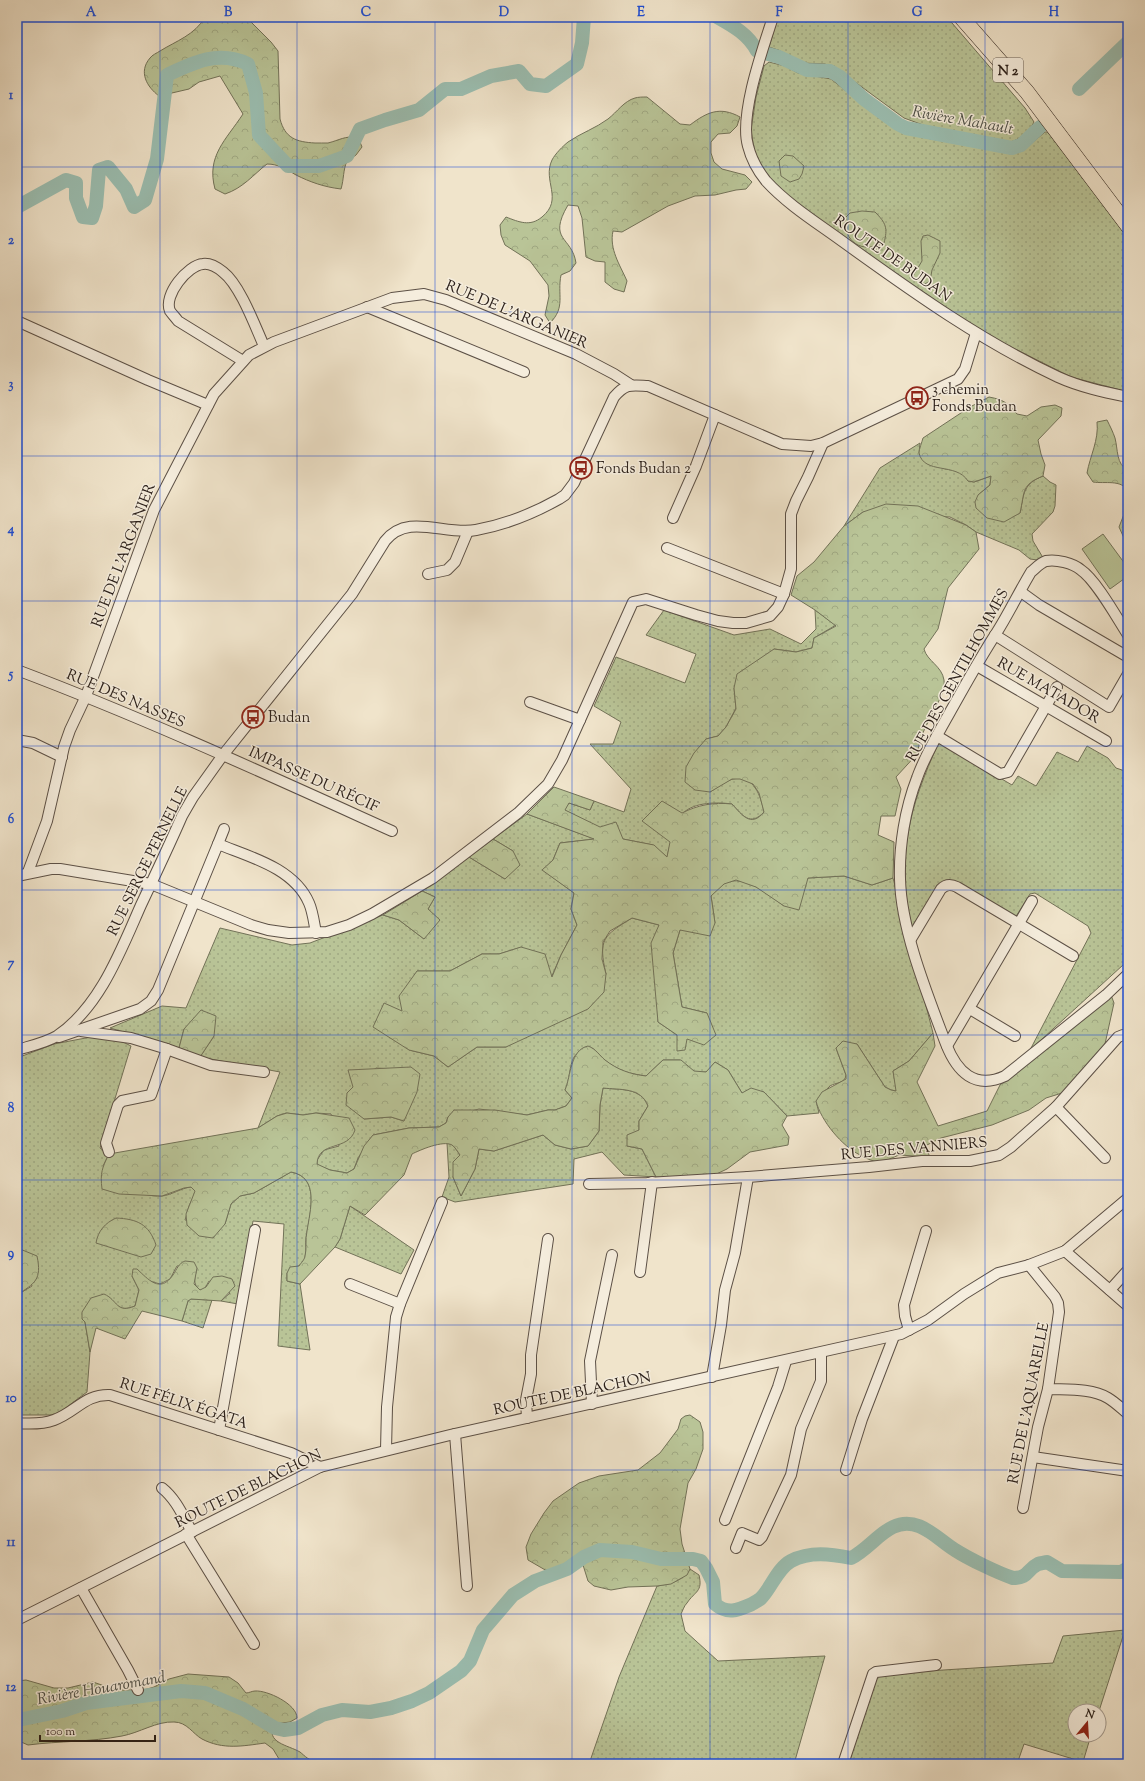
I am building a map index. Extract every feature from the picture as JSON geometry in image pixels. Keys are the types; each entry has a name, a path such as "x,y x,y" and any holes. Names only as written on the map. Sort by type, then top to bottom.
{"highway":[{"name":"N 2","path":"961,17 1027,92 1128,226"},
{"name":"N 2","path":"967,17 1057,122 1128,215"}],"street":[{"name":"ROUTE DE BUDAN","path":"773,17 760,58 748,107 746,126 747,145 755,164 765,179 777,192 893,278 976,333 1059,378 1088,388 1128,396"},
{"path":"242,361 178,321 170,311 169,300 173,288 192,266 204,264 213,266 224,272 237,289 264,346"},
{"name":"RUE DE L'ARGANIER","path":"28,872 47,821 70,730 86,696 154,510 214,394 242,361 249,355 264,346 367,307 404,296 424,294 438,297 576,354 614,374 631,385"},
{"path":"367,307 524,372"},
{"path":"17,321 141,377 208,405"},
{"path":"631,385 648,386 714,416 782,444 811,446 823,443 958,379 965,369 976,333"},
{"name":"RUE SERGE PERNELLE","path":"17,1050 50,1040 74,1021 100,989 119,953 188,806 223,755 342,608 385,541 392,533 412,526 468,531 482,529 517,519 553,503 565,495 574,483 614,397 621,389 631,385"},
{"path":"673,518 696,466 714,416"},
{"path":"17,876 28,872 60,869 151,884 260,928 289,933 316,933 336,930 361,920 433,878 518,813 548,784 562,760 633,602 646,599 718,621 746,623 770,616 778,607 784,594 790,569 791,514 823,443"},
{"path":"428,574 447,570 455,562 468,531"},
{"path":"667,548 784,594"},
{"name":"RUE DES GENTILHOMMES","path":"1128,635 1090,579 1081,569 1073,565 1045,561 1039,564 1031,572 1021,592 937,736 917,778 902,840 900,879 902,903 911,939 929,997 947,1046 960,1069 971,1078 986,1082 1000,1079 1013,1071 1044,1044 1106,995 1128,974"},
{"path":"1021,592 1040,605 1128,657"},
{"path":"995,635 1109,706 1128,674"},
{"name":"RUE MATADOR","path":"977,666 1106,741"},
{"name":"RUE DES NASSES","path":"17,670 86,696 223,755"},
{"path":"937,736 1000,774 1004,774 1008,772 1057,687"},
{"path":"530,702 580,720"},
{"path":"17,740 33,743 62,757"},
{"name":"IMPASSE DU RÉCIF","path":"223,755 392,831"},
{"path":"50,1040 133,1012 151,1001 158,990 224,829"},
{"path":"218,844 269,866 291,878 309,902 316,933"},
{"path":"911,939 941,889 948,885 957,887 1073,956"},
{"path":"947,1046 1032,901"},
{"path":"970,1009 1015,1036"},
{"path":"77,1031 131,1038 211,1065 264,1072"},
{"name":"RUE DES VANNIERS","path":"589,1184 748,1177 870,1167 922,1160 952,1162 991,1158 999,1155 1011,1147 1056,1107 1118,1037 1123,1035 1128,1037"},
{"path":"109,1152 106,1143 118,1105 122,1101 151,1095 167,1049"},
{"path":"1056,1107 1105,1158"},
{"path":"712,1377 721,1325 726,1281 736,1247 748,1177"},
{"path":"640,1272 652,1182"},
{"name":"ROUTE DE BLACHON","path":"17,1620 320,1467 454,1434 894,1336 928,1320 964,1294 998,1273 1029,1265 1065,1251 1128,1198"},
{"path":"386,1450 387,1407 396,1317 442,1202"},
{"path":"219,1430 255,1230"},
{"path":"909,1330 904,1305 926,1231"},
{"path":"527,1418 526,1400 531,1374 531,1355 548,1239"},
{"path":"1065,1251 1128,1306"},
{"path":"592,1404 590,1360 612,1255"},
{"name":"RUE DE L'AQUARELLE","path":"1023,1508 1038,1427 1048,1389 1059,1319 1059,1307 1051,1292 1029,1265"},
{"path":"1110,1290 1128,1270"},
{"path":"350,1284 400,1304"},
{"path":"846,1470 862,1419 894,1336"},
{"path":"736,1548 742,1533 759,1540 762,1537 779,1504 791,1475 801,1430 821,1381 821,1353"},
{"path":"725,1520 776,1392 786,1361"},
{"path":"1048,1389 1100,1394 1108,1398 1128,1414"},
{"name":"RUE FÉLIX ÉGATA","path":"17,1423 36,1423 55,1420 90,1398 104,1395 116,1396 297,1455 320,1467"},
{"path":"454,1434 468,1586"},
{"path":"1033,1457 1128,1471"},
{"path":"162,1488 178,1505 189,1533 254,1644"},
{"path":"82,1588 138,1690"},
{"path":"843,1764 873,1674 876,1672 936,1665"}],"green space":[{"path":"205,17 247,18 278,51 280,119 288,135 302,142 315,143 328,143 346,138 358,137 362,147 356,155 347,161 341,189 317,184 301,178 282,167 267,164 243,185 225,194 215,189 213,167 215,158 224,140 243,114 220,76 199,82 189,89 159,96 148,84 144,74 146,63 151,57 191,33"},
{"path":"778,17 945,17 952,23 1025,108 1034,122 1023,136 1006,143 934,129 904,118 840,71 825,64 802,63 778,50 769,47"},
{"path":"769,62 785,66 798,73 831,79 885,122 899,131 931,139 1008,152 1013,152 1023,148 1032,143 1045,132 1048,132 1128,238 1128,392 1071,377 983,333 820,223 771,182 755,155 751,130 756,97 764,66"},
{"path":"647,97 680,124 690,125 708,114 720,111 740,117 737,126 730,133 718,134 711,142 711,153 714,162 722,169 745,175 752,182 746,189 715,195 695,196 668,206 622,232 613,231 612,238 614,251 627,281 624,292 614,289 605,282 605,262 595,261 586,257 582,218 578,206 568,205 562,217 560,232 574,254 576,263 570,271 561,275 558,312 550,323 545,315 549,296 548,285 530,261 505,245 501,235 500,225 506,217 520,222 529,223 542,217 548,210 551,203 552,197 549,175 552,160 557,153 568,142 608,119 631,99"},
{"path":"785,155 793,156 804,166 799,179 790,182 781,176 779,161"},
{"path":"862,211 875,212 882,219 886,230 884,243 876,246 861,246 856,244 847,234 845,218 850,213"},
{"path":"928,235 940,241 940,253 932,270 930,281 925,284 913,276 922,261 921,241 923,236"},
{"path":"989,397 1005,402 1017,414 1027,416 1041,407 1055,405 1062,408 1061,416 1038,440 1045,465 1043,476 1031,482 1027,486 1020,513 1004,522 987,518 976,508 975,502 978,495 990,485 991,476 974,482 968,481 963,475 956,472 927,464 922,460 919,453 923,438 970,407"},
{"path":"1107,420 1115,438 1119,461 1124,468 1128,470 1128,491 1125,487 1117,483 1093,482 1087,473 1096,442 1097,422"},
{"path":"920,443 919,453 945,469 952,469 965,474 968,481 974,482 991,476 990,485 978,495 1020,513 1024,495 1028,486 1032,482 1043,476 1056,485 1055,506 1053,512 1032,534 1033,541 1045,561 1030,559 1019,550 976,532 950,517 863,512 844,526 880,468"},
{"path":"886,504 918,506 966,525 976,532 979,549 948,588 938,629 924,649 928,657 938,667 943,675 944,687 937,705 922,734 918,753 896,777 901,789 895,816 881,816 878,835 894,842 893,878 872,885 844,876 808,878 799,910 784,906 756,887 736,880 724,884 711,896 715,923 710,936 680,930 673,953 682,1007 707,1013 716,1035 704,1045 687,1039 685,1050 677,1051 677,1035 658,1022 651,943 659,925 632,918 610,931 603,942 602,959 606,974 604,992 588,1009 506,1047 477,1047 448,1067 434,1056 409,1050 373,1027 384,1003 402,1011 399,996 417,971 450,971 482,954 499,954 521,947 545,954 552,977 561,955 577,925 571,909 574,893 542,870 553,860 560,843 594,839 527,814 554,787 594,801 590,810 569,803 565,810 600,827 616,822 623,839 654,845 667,857 670,842 642,821 662,801 682,813 700,806 718,803 732,804 743,816 751,819 759,817 764,812 759,793 753,784 740,779 732,779 710,792 695,790 685,782 686,767 694,753 706,739 718,736 726,727 736,709 734,688 737,674 774,649 796,652 812,648 814,638 836,626 815,610 791,595 797,576 814,562 844,526 863,512"},
{"path":"1128,504 1128,547 1119,527"},
{"path":"1103,534 1128,568 1128,576 1110,589 1082,549"},
{"path":"664,610 734,635 770,629 801,644 816,629 815,610 836,625 814,638 812,648 796,652 774,649 734,688 736,708 726,727 718,736 706,739 710,792 733,779 740,778 746,780 755,788 761,800 764,812 754,819 750,819 746,818 732,804 713,803 688,809 680,816 673,834 667,857 653,845 623,839 564,810 569,803 590,810 594,801 624,812 631,789 590,744 613,744 621,722 594,706 616,657 685,683 696,654 646,635"},
{"path":"939,742 1012,785 1018,776 1036,786 1057,752 1078,762 1087,746 1108,758 1116,768 1128,772 1128,963 1123,965 1030,1050 1091,933 1088,926 1035,893 1030,894 1015,918 959,883 938,886 911,928 905,877 908,833 920,789 928,766"},
{"path":"527,814 595,839 560,843 553,860 543,870 574,893 571,909 577,925 551,978 522,947 499,954 482,954 450,971 417,971 402,1012 409,1050 434,1056 448,1067 477,1047 506,1047 606,974 603,953 605,940 615,929 632,918 659,925 658,1022 677,1035 687,1039 707,1013 682,1007 673,953 680,930 715,923 711,896 725,883 741,881 756,887 784,906 808,878 844,876 872,885 893,878 933,1033 909,1061 893,1071 897,1091 885,1087 857,1044 836,1048 846,1075 844,1080 830,1086 816,1101 819,1113 787,1116 764,1092 742,1093 728,1070 715,1062 707,1072 694,1072 680,1060 663,1060 646,1076 620,1070 606,1061 594,1049 587,1047 579,1052 572,1061 565,1090 572,1098 566,1106 555,1110 548,1110 527,1115 479,1109 448,1117 446,1123 439,1127 409,1128 373,1135 358,1158 354,1169 347,1173 330,1170 317,1165 317,1160 324,1150 339,1146 331,1114 316,1113 303,1115 286,1113 277,1116 258,1128 280,1072 200,1057 214,1036 184,1029 179,1048 110,1028 162,1006 186,1008 220,928 292,945 310,943 383,915 399,920 424,939 428,909 435,897 422,891 469,857 505,879 513,851 493,839","holes":["376,1068 392,1069 404,1121 391,1117 364,1119 347,1093"]},
{"path":"493,839 513,851 520,865 505,879 469,857"},
{"path":"422,891 435,897 428,909 440,920 424,939 399,920 383,915"},
{"path":"1111,995 1114,1003 1105,1044 1086,1071 1062,1093 1046,1098 1029,1110 992,1125 941,1138 925,1146 930,1157 899,1155 880,1163 865,1158 846,1146 827,1125 822,1117 816,1101 822,1092 846,1079 846,1075 836,1048 843,1041 857,1044 885,1087 896,1091 893,1071 909,1061 933,1033 935,1046 917,1082 938,1126 987,1111 1000,1085"},
{"path":"201,1010 216,1016 214,1036 200,1057 179,1048 184,1029"},
{"path":"91,1037 119,1040 131,1046 100,1148 109,1154 103,1166 130,1187 145,1194 162,1196 191,1187 196,1191 189,1206 185,1220 225,1224 231,1204 240,1196 254,1193 291,1172 301,1175 307,1181 310,1190 311,1209 306,1240 306,1255 300,1265 287,1273 287,1281 300,1284 310,1350 278,1346 284,1224 253,1221 238,1304 221,1301 230,1293 209,1281 204,1290 197,1288 195,1277 197,1268 177,1266 170,1279 160,1284 132,1276 139,1290 135,1306 130,1308 120,1307 108,1296 85,1322 90,1352 87,1392 56,1415 17,1415 17,1295 32,1286 20,1249 17,1250 17,1058 54,1044"},
{"path":"588,1046 619,1069 629,1073 646,1076 663,1060 681,1060 694,1071 706,1072 715,1062 728,1070 742,1093 751,1088 764,1092 787,1116 782,1125 789,1137 788,1145 750,1152 727,1169 710,1177 656,1177 642,1149 627,1146 627,1135 639,1130 639,1121 648,1106 645,1100 635,1092 603,1088 600,1105 599,1131 588,1146 571,1149 555,1145 543,1135 494,1151 479,1149 475,1169 461,1196 453,1177 453,1162 460,1155 452,1145 437,1145 412,1154 404,1175 365,1215 350,1206 340,1239 335,1247 300,1284 287,1281 287,1273 290,1267 299,1266 306,1253 306,1234 310,1214 311,1196 310,1188 300,1175 291,1172 254,1193 240,1196 231,1204 225,1224 213,1238 199,1236 187,1225 186,1214 195,1191 191,1187 162,1196 119,1194 102,1189 102,1171 109,1154 258,1128 277,1116 287,1113 303,1115 316,1113 349,1118 355,1130 351,1137 346,1141 322,1152 317,1164 330,1170 347,1173 354,1169 364,1146 373,1135 409,1128 439,1127 446,1123 448,1117 454,1110 495,1110 527,1115 548,1110 555,1110 566,1106 572,1098 565,1090 574,1058 582,1048"},
{"path":"411,1067 420,1074 417,1092 404,1121 391,1117 364,1119 346,1105 347,1093 353,1087 348,1070"},
{"path":"603,1088 635,1092 645,1100 648,1106 639,1121 639,1131 627,1146 642,1149 656,1177 624,1175 602,1152 574,1159 573,1184 455,1202 442,1197 449,1177 447,1143 453,1145 460,1155 453,1177 461,1196 475,1169 479,1149 494,1151 543,1135 555,1145 571,1149 588,1146 599,1131 600,1105"},
{"path":"350,1206 414,1250 401,1274 335,1247 340,1239"},
{"path":"116,1218 136,1221 146,1227 156,1245 151,1254 141,1257 96,1243 98,1235 103,1228"},
{"path":"20,1249 37,1256 39,1271 33,1284 17,1295 17,1250"},
{"path":"185,1261 194,1262 197,1268 194,1284 200,1290 206,1287 213,1277 222,1276 232,1279 235,1286 221,1301 191,1299 188,1301 182,1321 142,1311 125,1339 96,1328 90,1352 85,1322 82,1319 82,1312 91,1298 104,1294 121,1307 129,1308 135,1306 139,1290 132,1276 133,1269 137,1269 145,1277 154,1283 159,1284 168,1281 179,1265"},
{"path":"191,1299 212,1300 203,1328 182,1321 188,1301"},
{"path":"690,1415 700,1422 703,1432 703,1449 696,1469 688,1483 680,1529 682,1544 690,1569 687,1575 671,1584 628,1587 611,1590 594,1586 588,1581 583,1565 574,1561 564,1566 547,1571 528,1560 526,1547 531,1534 553,1501 579,1483 599,1476 638,1470 660,1453 678,1429 681,1419"},
{"path":"690,1569 699,1575 700,1585 698,1591 685,1605 681,1614 685,1631 718,1661 825,1656 794,1764 589,1764 619,1677 657,1586 671,1583 680,1579"},
{"path":"1125,1630 1102,1703 1067,1703 1067,1743 1089,1743 1083,1762 1024,1744 1017,1764 843,1764 875,1677 881,1674 1053,1663 1063,1636"},
{"path":"188,1674 229,1677 238,1683 246,1693 260,1691 274,1695 292,1708 296,1713 297,1718 290,1722 274,1724 272,1730 275,1739 300,1752 311,1760 339,1760 346,1764 282,1764 273,1749 265,1743 233,1746 218,1745 202,1739 183,1724 174,1722 161,1723 122,1736 99,1739 28,1745 17,1739 17,1681 26,1680 54,1688 68,1688 93,1682 116,1690 144,1690 154,1687 169,1679"}],"waterway":[{"name":"Rivière Mahault","path":"17,207 66,180 76,183 76,198 83,217 92,218 96,206 99,170 108,167 126,189 134,207 145,200 157,159 167,75 197,62 207,59 227,58 248,64 256,93 259,135 288,166 319,166 347,156 360,129 419,110 445,89 461,89 491,76 519,71 530,84 546,86 577,64 582,43 584,17"},
{"name":"Rivière Mahault","path":"717,17 745,35 757,51 779,57 807,70 830,71 839,76 864,99 898,124 906,128 1012,148 1021,145 1040,127"},
{"name":"Rivière Mahault","path":"1079,89 1128,42"},
{"name":"Rivière Houaromand","path":"17,1718 23,1719 62,1711 86,1703 181,1691 205,1693 243,1709 275,1728 284,1730 298,1728 322,1715 342,1710 370,1712 391,1708 429,1693 461,1671 470,1661 483,1630 513,1595 535,1581 567,1569 584,1557 600,1550 632,1552 661,1559 693,1559 701,1561 713,1582 715,1604 729,1610 742,1608 760,1599 766,1593 782,1568 791,1561 806,1556 821,1554 851,1558 857,1555 888,1530 902,1524 919,1526 955,1550 1013,1578 1022,1577 1034,1566 1047,1562 1062,1571 1121,1572 1128,1568"}],"place":[{"name":"3 chemin Fonds Budan","path":"917,398"},
{"name":"Fonds Budan 2","path":"581,468"},
{"name":"Budan","path":"253,717"}]}
